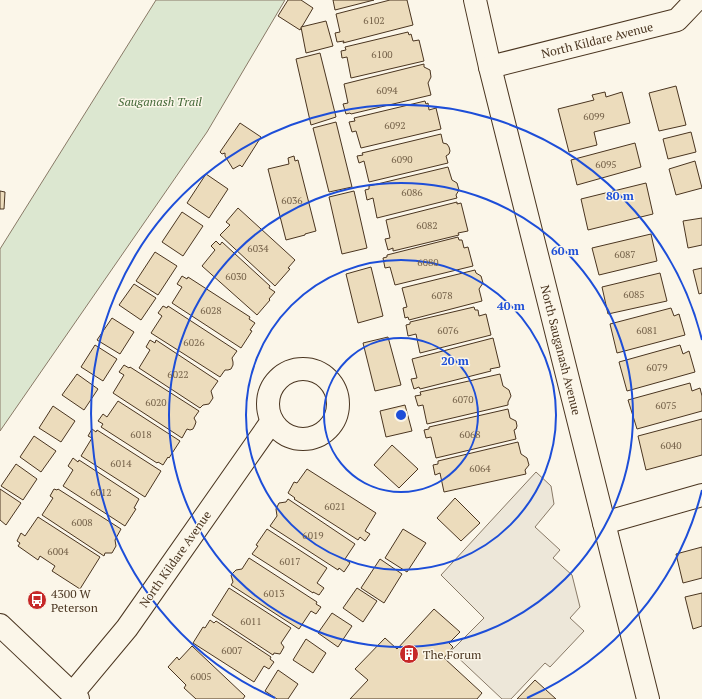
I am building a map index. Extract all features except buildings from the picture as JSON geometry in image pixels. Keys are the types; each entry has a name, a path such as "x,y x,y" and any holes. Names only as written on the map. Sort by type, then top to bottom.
{"street":[{"name":"North Sauganash Avenue","path":"475,0 490,67 648,699"},
{"name":"North Kildare Avenue","path":"490,67 677,20 696,0"},
{"name":"North Kildare Avenue","path":"75,696 127,628 272,421"},
{"path":"604,523 702,495"},
{"path":"0,625 75,696"}],"green space":[{"name":"Sauganash Trail","path":"156,0 285,0 207,132 0,431 0,249"}],"shaded area":[{"path":"536,472 551,486 554,504 535,527 560,550 553,558 572,575 580,607 570,618 584,631 550,667 545,663 511,699 502,699 451,651 484,618 441,575"}],"place":[{"name":"4300 W Peterson","path":"37,600"},
{"name":"The Forum","path":"409,654"}]}
